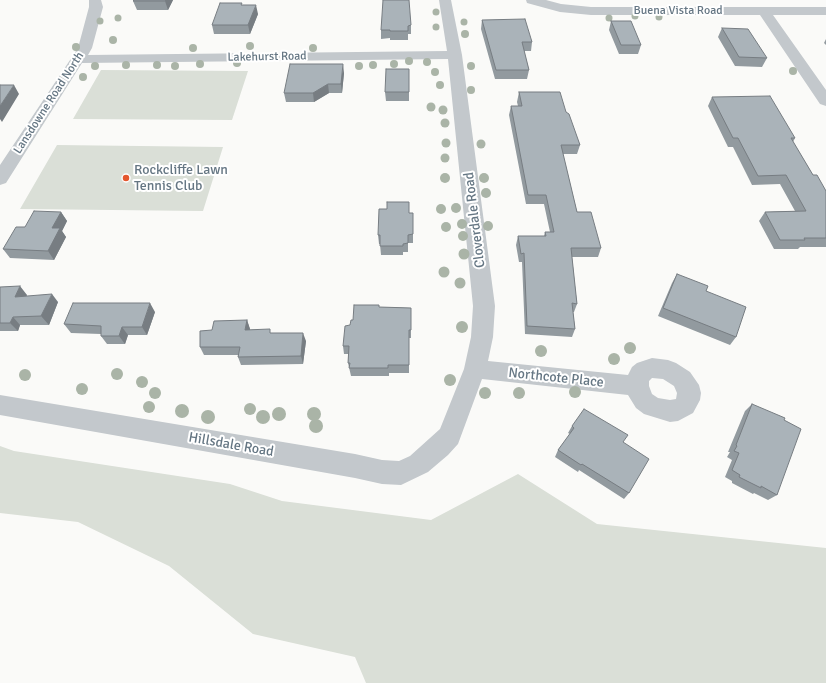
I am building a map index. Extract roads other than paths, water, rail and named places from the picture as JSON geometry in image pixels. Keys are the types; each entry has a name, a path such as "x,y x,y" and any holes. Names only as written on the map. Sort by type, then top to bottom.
{"street":[{"name":"Lansdowne Road North","path":"0,179 84,48 96,7 95,0"},
{"name":"Cloverdale Road","path":"445,0 455,55 484,306 482,338 475,369 449,436"},
{"name":"Buena Vista Road","path":"532,0 560,8 591,11 826,11"},
{"path":"764,11 826,101"},
{"name":"Lakehurst Road","path":"78,59 455,55"},
{"name":"Northcote Place","path":"475,369 637,386"},
{"name":"Hillsdale Road","path":"0,405 355,466 382,472 401,473 419,464 440,447 449,436"}],"place":[{"name":"Rockcliffe Lawn Tennis Club","path":"126,178"}]}
